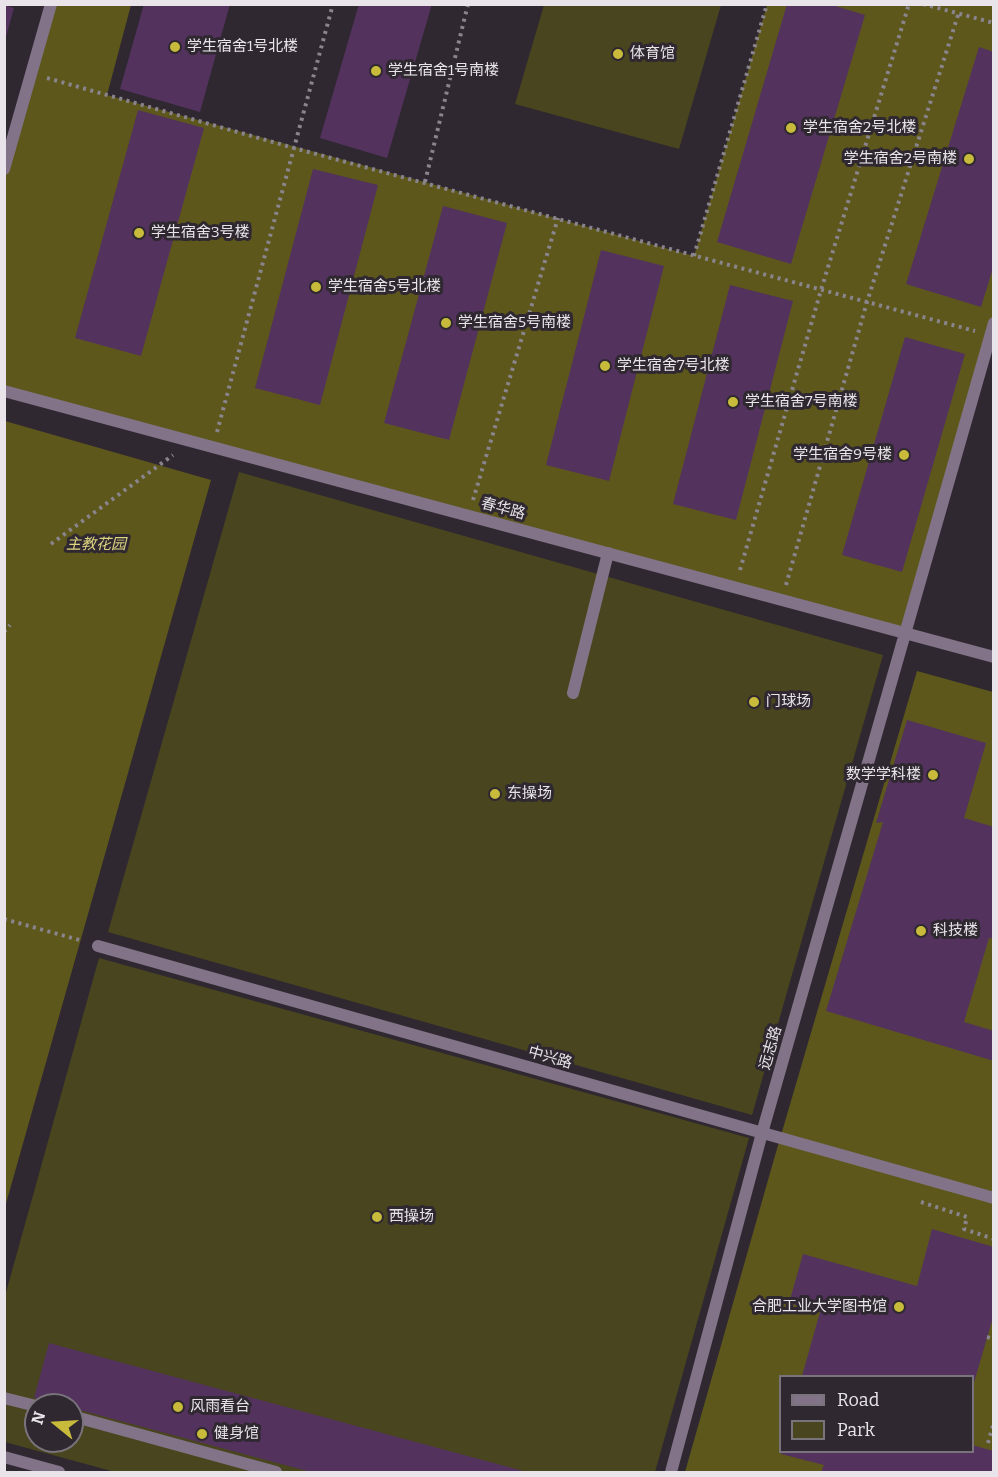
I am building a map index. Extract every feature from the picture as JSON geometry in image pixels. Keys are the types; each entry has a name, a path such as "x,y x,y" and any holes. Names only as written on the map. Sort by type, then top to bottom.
{"street":[{"path":"4,169 51,4"},
{"name":"远志路","path":"671,1473 762,1133 992,329"},
{"name":"春华路","path":"4,391 213,445 993,657"},
{"path":"573,693 608,553"},
{"name":"中兴路","path":"98,946 993,1198"},
{"path":"4,1398 24,1403"},
{"path":"84,1419 276,1473"},
{"path":"4,1457 59,1473"}],"path":[{"path":"213,445 333,4"},
{"path":"425,182 468,4"},
{"path":"694,256 768,4"},
{"path":"735,587 821,290 909,4"},
{"path":"923,4 993,23"},
{"path":"781,600 867,302 959,12"},
{"path":"32,73 294,148 821,290 992,329"},
{"path":"469,515 558,218"},
{"path":"51,544 194,440"},
{"path":"4,632 10,625"},
{"path":"4,920 98,946"},
{"path":"921,1202 968,1217 964,1229 993,1239"},
{"path":"987,1337 993,1339"},
{"path":"988,1443 993,1425"}],"green space":[{"path":"55,5 131,5 107,95 694,256 767,5 993,5 993,327 904,633 5,391 4,175"},
{"name":"体育馆","path":"544,5 721,5 679,149 515,104"},
{"name":"主教花园","path":"4,421 211,480 5,1207"},
{"name":"东操场","path":"239,472 883,655 752,1115 108,932"},
{"path":"917,671 993,692 993,1472 685,1472"},
{"name":"西操场","path":"99,958 749,1138 655,1472 115,1472 45,1453 84,1453 84,1393 24,1393 24,1447 5,1442 5,1296"}],"building":[{"name":"学生宿舍1号北楼","path":"144,4 230,4 200,112 120,89"},
{"name":"学生宿舍1号南楼","path":"359,4 432,4 387,158 320,138"},
{"name":"学生宿舍2号北楼","path":"787,4 829,4 865,15 791,264 717,242"},
{"path":"4,5 14,8 5,40 4,40"},
{"name":"学生宿舍2号南楼","path":"979,47 994,52 994,265 981,307 906,284"},
{"name":"学生宿舍3号楼","path":"138,110 204,128 141,356 75,338"},
{"name":"学生宿舍5号北楼","path":"313,169 378,185 320,405 255,388"},
{"name":"学生宿舍5号南楼","path":"443,206 507,223 449,440 384,423"},
{"name":"学生宿舍7号北楼","path":"601,250 664,266 609,481 546,465"},
{"name":"学生宿舍7号南楼","path":"730,285 793,301 736,520 673,504"},
{"name":"学生宿舍9号楼","path":"905,337 965,354 902,572 842,555"},
{"name":"科技楼","path":"907,720 986,743 964,818 994,827 994,939 989,938 964,1022 994,1031 994,1061 826,1011 883,822 876,823"},
{"name":"合肥工业大学图书馆","path":"932,1229 994,1247 994,1314 974,1383 974,1375 802,1375 820,1312 789,1303 803,1254 917,1286"},
{"name":"风雨看台","path":"49,1343 527,1472 311,1472 84,1411 84,1393 35,1393"},
{"path":"974,1446 994,1451 994,1472 821,1472 824,1465 781,1454 974,1453"}],"place":[{"name":"学生宿舍1号北楼","path":"175,47"},
{"name":"体育馆","path":"618,54"},
{"name":"学生宿舍1号南楼","path":"376,71"},
{"name":"学生宿舍2号北楼","path":"791,128"},
{"name":"学生宿舍2号南楼","path":"969,159"},
{"name":"学生宿舍3号楼","path":"139,233"},
{"name":"学生宿舍5号北楼","path":"316,287"},
{"name":"学生宿舍5号南楼","path":"446,323"},
{"name":"学生宿舍7号北楼","path":"605,366"},
{"name":"学生宿舍7号南楼","path":"733,402"},
{"name":"学生宿舍9号楼","path":"904,455"},
{"name":"门球场","path":"754,702"},
{"name":"数学学科楼","path":"933,775"},
{"name":"东操场","path":"495,794"},
{"name":"科技楼","path":"921,931"},
{"name":"西操场","path":"377,1217"},
{"name":"合肥工业大学图书馆","path":"899,1307"},
{"name":"风雨看台","path":"178,1407"},
{"name":"健身馆","path":"202,1434"}]}
